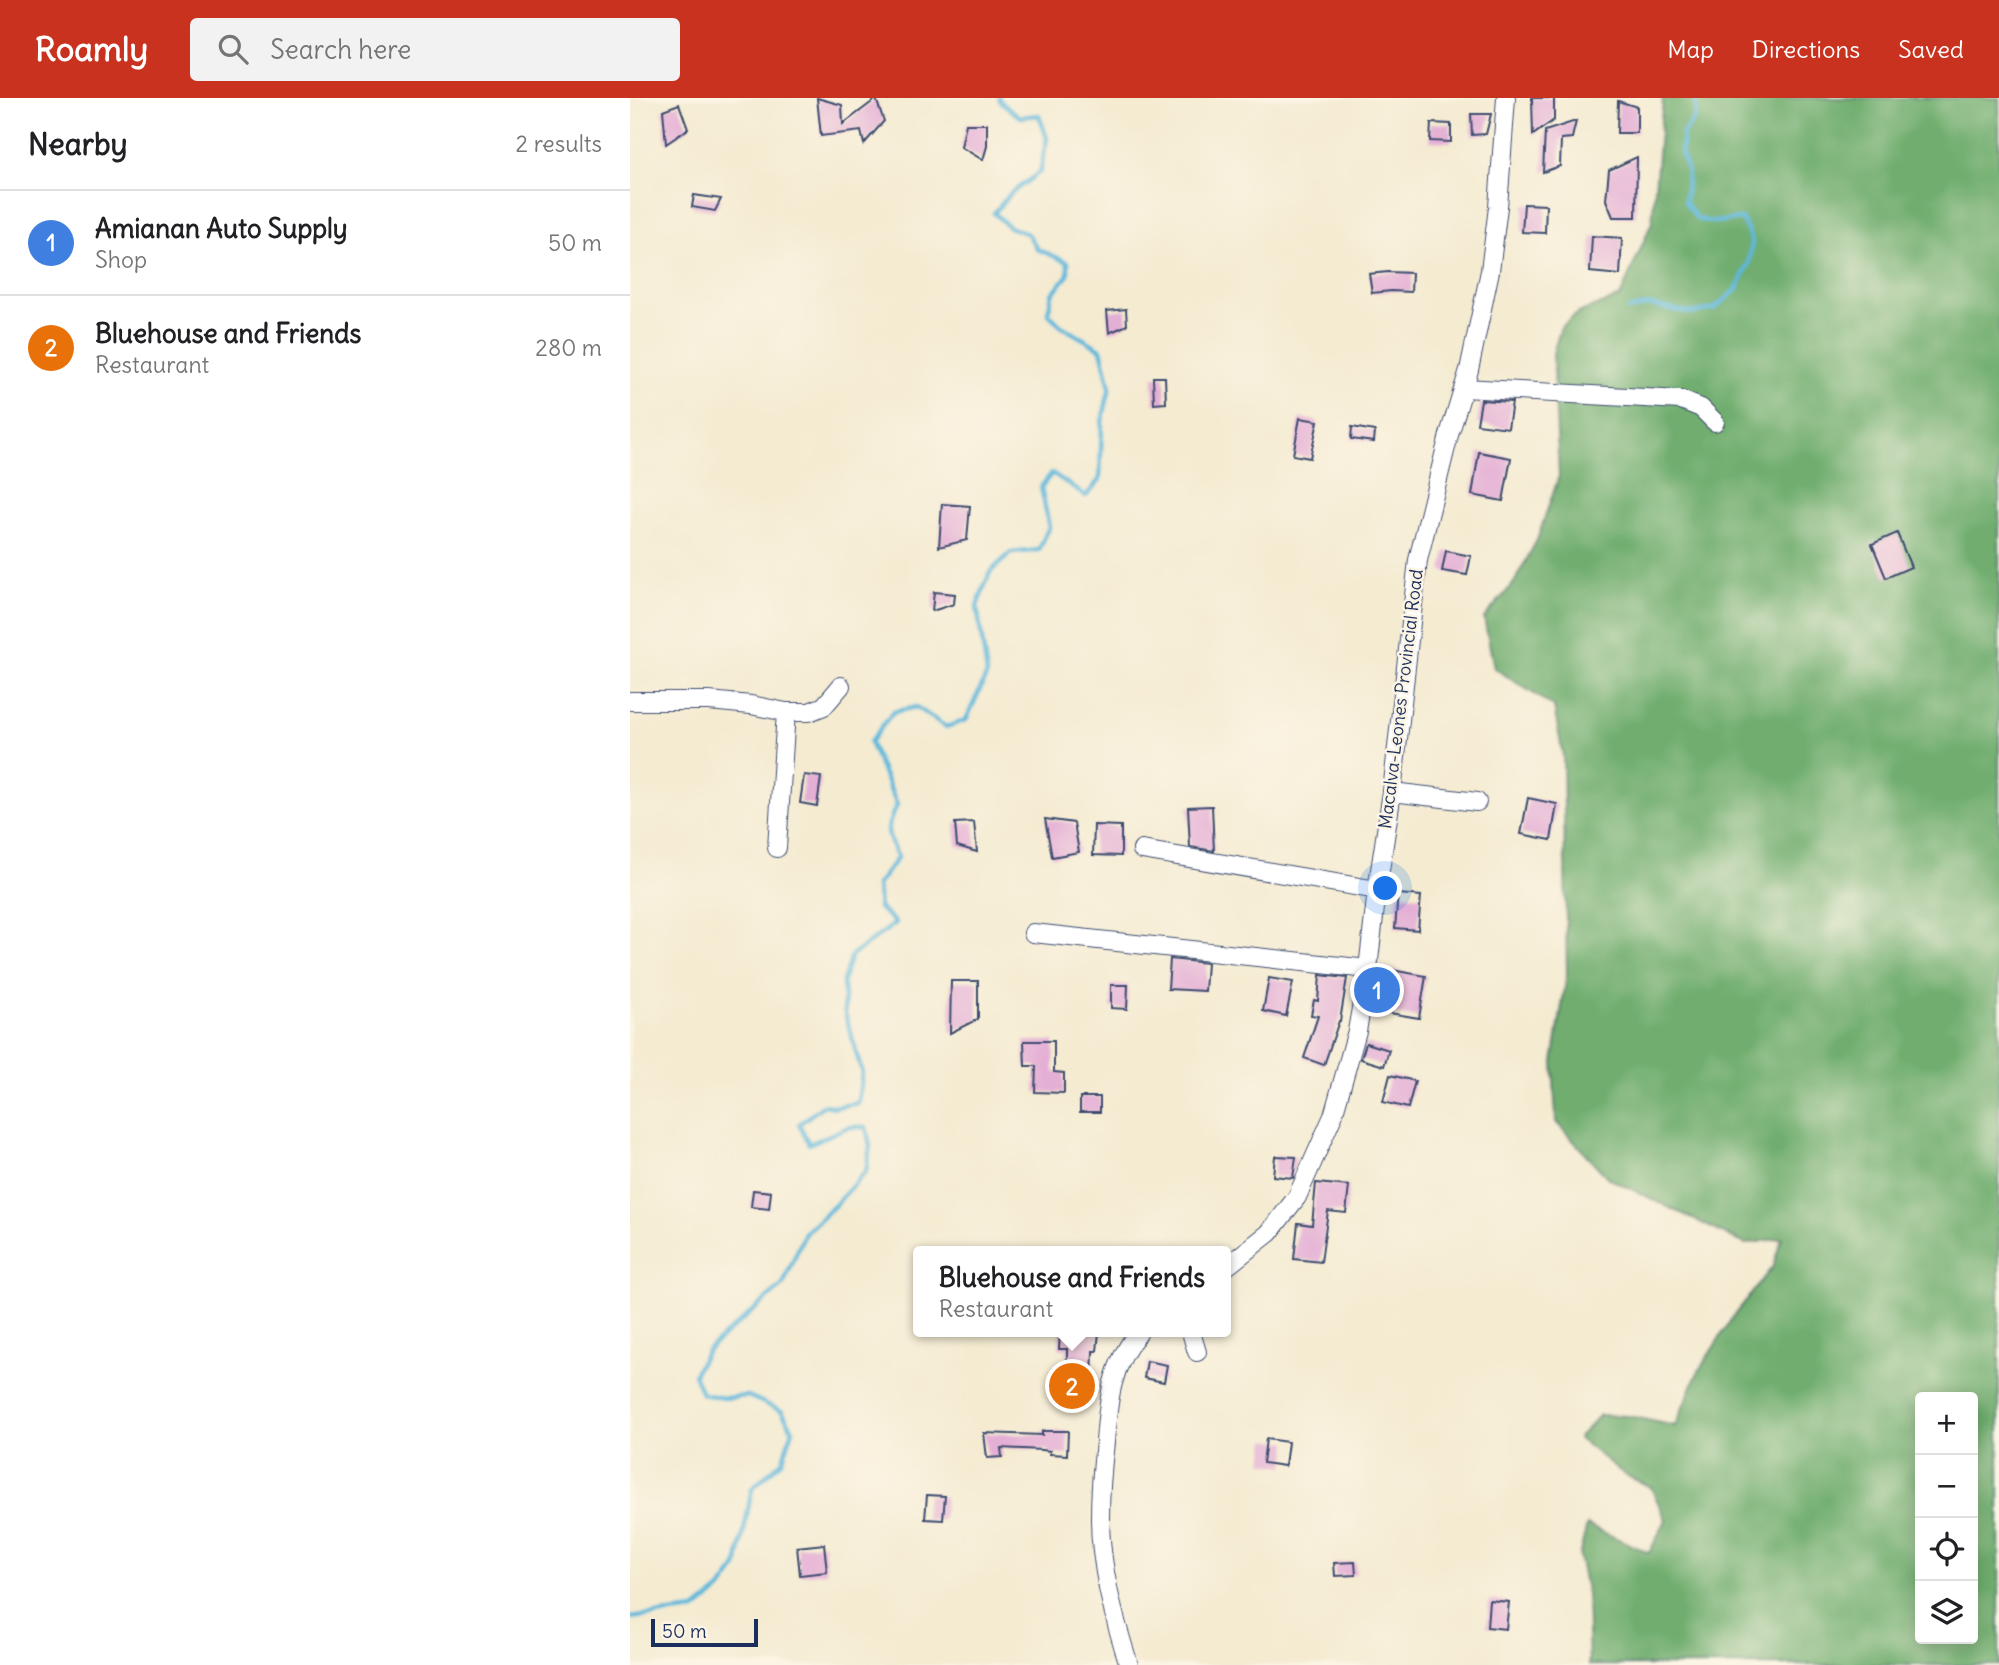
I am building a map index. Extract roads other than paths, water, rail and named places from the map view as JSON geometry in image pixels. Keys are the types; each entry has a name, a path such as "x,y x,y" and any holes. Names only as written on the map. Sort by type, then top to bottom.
{"street":[{"name":"Macalva-Leones Provincial Road","path":"1231,1263 1277,1226 1304,1182 1333,1116 1357,1031 1392,792 1418,560 1449,435 1464,388 1490,271 1499,207 1506,98"},
{"path":"1464,388 1681,400 1701,408 1715,422"},
{"path":"630,701 719,702 786,712 818,710 841,686"},
{"path":"777,848 786,712"},
{"path":"1392,792 1477,802"},
{"path":"1142,850 1377,890"},
{"path":"1034,933 1368,969"},
{"path":"1129,1665 1118,1633 1107,1581 1100,1518 1108,1400 1119,1360 1135,1337"},
{"path":"1192,1337 1197,1352"}],"waterway":[{"path":"630,1618 695,1610 720,1590 737,1567 752,1489 782,1461 793,1430 782,1411 748,1396 724,1398 702,1394 694,1374 707,1350 783,1285 805,1233 866,1171 870,1146 866,1127 848,1127 809,1144 799,1124 824,1105 836,1107 858,1103 862,1073 845,1013 843,981 851,956 896,923 879,908 877,885 898,857 888,831 897,805 870,742 893,712 916,707 946,727 966,720 987,674 977,606 990,572 1011,553 1039,550 1049,527 1041,487 1052,473 1086,496 1100,479 1102,422 1110,387 1101,349 1061,326 1048,313 1052,294 1068,275 1068,262 1037,249 1028,234 1009,227 994,213 1011,193 1040,172 1047,138 1039,115 1020,117 999,98"},
{"path":"1628,310 1649,305 1691,313 1714,309 1736,290 1749,264 1752,241 1742,219 1713,222 1697,219 1685,202 1688,172 1681,153 1683,133 1695,117 1696,98"}],"place":[{"name":"Amianan Auto Supply","path":"1377,990"},
{"name":"Bluehouse and Friends","path":"1072,1386"}]}
